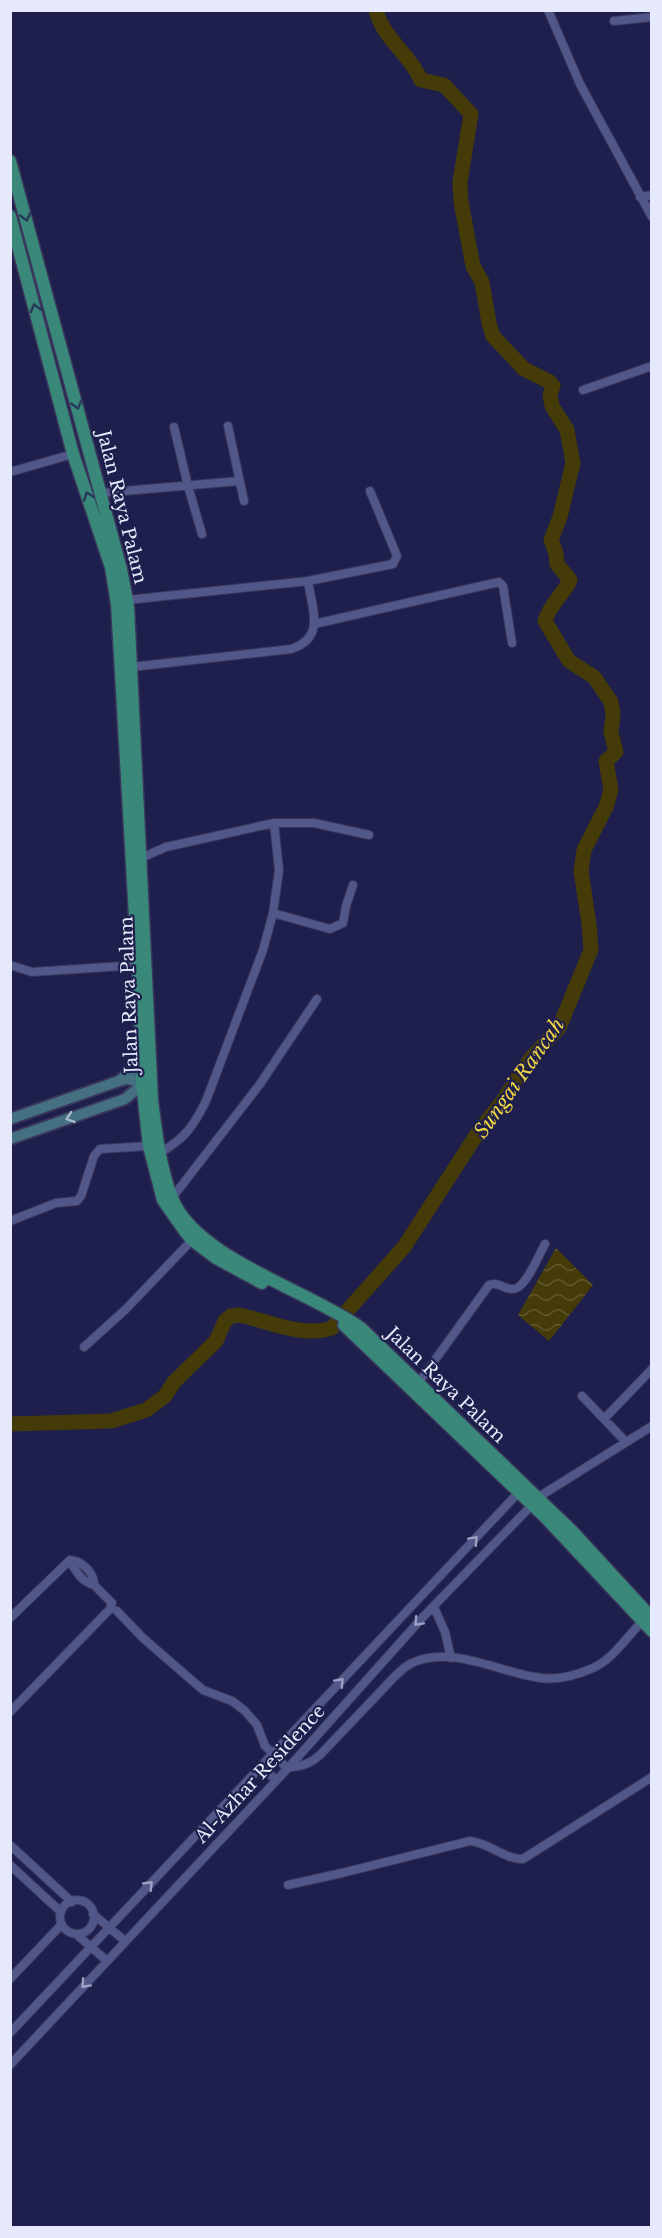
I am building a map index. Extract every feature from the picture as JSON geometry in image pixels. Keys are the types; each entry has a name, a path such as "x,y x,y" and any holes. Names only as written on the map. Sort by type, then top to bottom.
{"main road":[{"name":"Jalan Raya Palam","path":"10,161 101,494 127,600 131,667 129,725 140,1053 142,1082 148,1104 163,1200 192,1240 227,1265 361,1328 418,1382 519,1492 535,1501"},
{"name":"Jalan Raya Palam","path":"10,216 73,454 111,567 117,604 141,858 150,1063 148,1104"},
{"name":"Jalan Raya Palam","path":"154,1150 172,1198 185,1219 215,1247 328,1312"},
{"name":"Jalan Raya Palam","path":"342,1319 535,1501 573,1532 648,1618 651,1631"}],"street":[{"path":"548,10 580,84 651,217"},
{"path":"614,21 651,17"},
{"path":"640,197 651,195"},
{"path":"583,390 651,366"},
{"path":"228,426 244,501"},
{"path":"174,427 202,534"},
{"path":"10,472 73,454"},
{"path":"101,494 239,481"},
{"path":"127,600 308,581 393,564 397,556 370,491"},
{"path":"131,667 291,649 308,641 314,633 314,624 308,581"},
{"path":"314,624 499,582 503,586 512,643"},
{"path":"10,1221 57,1203 77,1201 81,1196 94,1156 100,1149 154,1150 187,1134 206,1101 263,950 273,913 279,870 274,823"},
{"path":"141,858 166,847 274,823 314,823 369,835"},
{"path":"273,913 322,928 335,928 343,923 353,885"},
{"path":"10,965 33,972 138,965"},
{"path":"172,1198 260,1084 317,999"},
{"path":"119,1081 133,1070 140,1053"},
{"path":"125,1099 138,1089 150,1063"},
{"path":"10,1119 119,1081 127,1079 142,1082"},
{"path":"10,1139 125,1099 133,1097 148,1104"},
{"path":"84,1347 126,1309 192,1240"},
{"path":"418,1382 489,1285 494,1283 513,1290 521,1287 545,1244"},
{"path":"604,1419 651,1369"},
{"path":"582,1396 626,1442"},
{"name":"Al-Azhar Residence","path":"10,2065 288,1768 423,1617 535,1501 651,1426"},
{"name":"Al-Azhar Residence","path":"10,2033 519,1492"},
{"path":"10,1618 70,1560 79,1561 83,1565 94,1578 94,1584 112,1603 110,1609 10,1712"},
{"path":"435,1606 445,1632 451,1658"},
{"path":"117,1611 142,1638 203,1690 232,1701 245,1710 257,1725 263,1744 288,1768 305,1765 320,1755 409,1665 434,1658 451,1658 503,1668 534,1677 564,1677 594,1668 606,1660 631,1630 648,1618"},
{"path":"262,1767 276,1780"},
{"path":"288,1885 342,1874 470,1841 485,1844 511,1857 523,1859 651,1777"},
{"path":"10,1845 72,1902"},
{"path":"10,1864 61,1911"},
{"path":"41,1893 51,1882"},
{"path":"106,1961 76,1934 67,1931 61,1925 61,1911 65,1905 72,1902 84,1902 93,1914 125,1941"},
{"path":"76,1934 89,1928 93,1914"},
{"path":"10,1979 61,1925"}],"water":[{"path":"556,1248 593,1285 549,1341 518,1315"}],"waterway":[{"name":"Sungai Rancah","path":"10,1424 111,1421 146,1410 165,1396 174,1382 216,1341 225,1321 231,1316 239,1315 297,1330 321,1331 332,1328 404,1247 479,1131 502,1102 530,1059 559,1028 591,950 581,871 584,850 606,807 611,790 606,761 616,752 611,732 613,714 611,702 594,677 569,661 545,621 570,580 557,564 551,540 560,517 573,463 567,430 552,406 550,395 553,386 550,382 524,369 493,336 489,323 482,282 473,266 461,202 460,182 471,114 444,85 421,80 410,62 384,30 376,10"}]}
